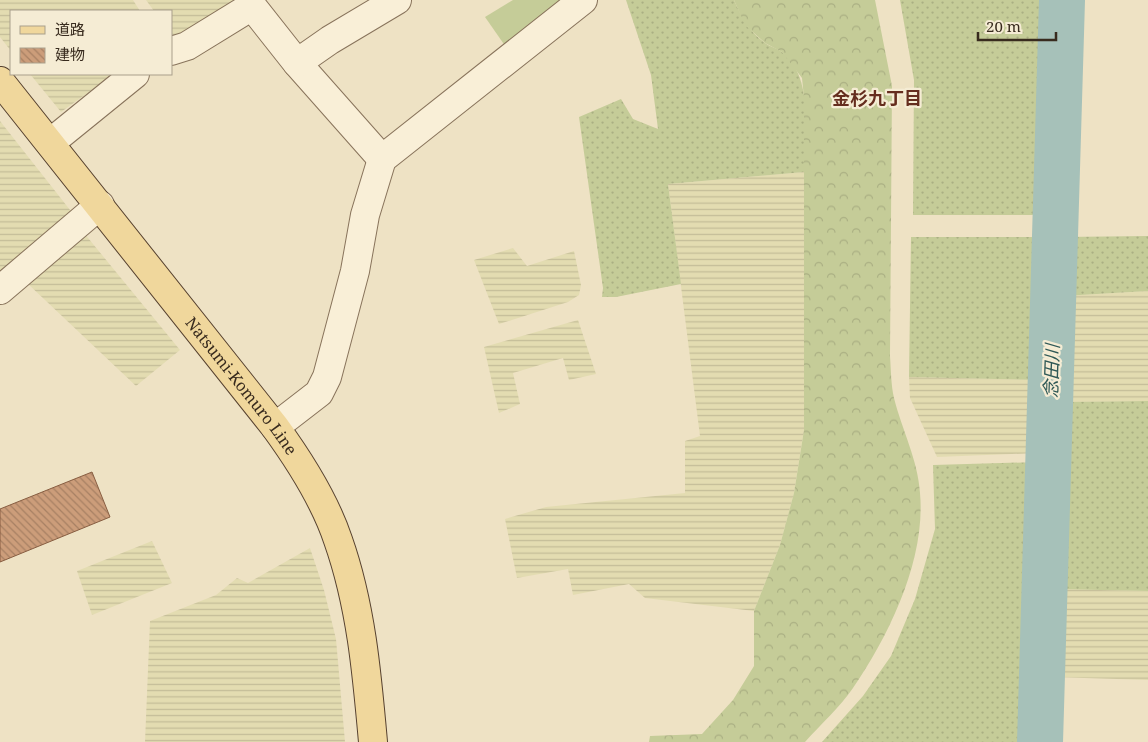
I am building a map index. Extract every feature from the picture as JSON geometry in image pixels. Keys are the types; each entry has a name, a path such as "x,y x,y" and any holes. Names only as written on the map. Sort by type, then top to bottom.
{"main road":[{"name":"Natsumi-Komuro Line","path":"0,82 100,205 275,427 308,477 338,538 351,583 362,634 374,742"}],"street":[{"path":"297,63 330,40 397,0"},
{"path":"275,427 320,393 327,377 355,271 365,215 382,159 583,0"},
{"path":"172,51 187,46 252,6 297,63 382,159"},
{"path":"50,143 134,75"},
{"path":"0,290 100,205"}],"shaded area":[{"path":"0,0 133,0 139,10 10,10 10,50 0,37"},
{"path":"146,0 237,0 176,40 172,35 172,10 153,10"},
{"path":"31,75 113,75 61,112"},
{"path":"0,121 74,215 0,277"},
{"path":"804,172 804,430 794,493 780,545 754,611 645,598 629,584 573,595 568,569 517,578 505,519 546,507 685,493 685,441 700,436 668,184"},
{"path":"84,233 180,350 136,386 27,283"},
{"path":"513,248 527,266 574,251 581,285 579,295 568,302 499,324 474,260"},
{"path":"1148,291 1148,401 1059,402 1063,296"},
{"path":"578,320 596,374 569,380 563,358 513,373 520,404 499,413 484,347"},
{"path":"909,377 1042,380 1039,453 937,457 910,398"},
{"path":"152,541 172,583 92,615 77,571"},
{"path":"310,548 324,590 336,639 345,742 145,742 150,621 216,595 237,578 248,583"},
{"path":"1052,589 1148,591 1148,680 1052,677"}],"green space":[{"path":"513,0 566,0 508,50 485,17"},
{"path":"626,0 734,0 750,29 765,43 782,52 792,63 799,77 803,92 806,124 804,172 668,184 681,284 616,297 602,297 603,288 579,117 621,99 633,119 658,129 651,75"},
{"path":"734,0 875,0 892,86 890,356 892,383 897,410 919,481 920,518 917,544 903,595 880,644 848,695 805,742 649,742 650,736 702,734 733,700 754,666 754,611 780,545 794,493 804,430 804,98 802,78 782,52 765,43 745,25"},
{"path":"900,0 1054,0 1049,215 913,215 914,80"},
{"path":"1148,236 1148,291 1063,296 1062,237"},
{"path":"911,237 1045,237 1042,380 909,377"},
{"path":"1148,401 1148,591 1052,589 1059,402"},
{"path":"1039,462 1032,742 822,742 863,696 891,656 915,599 935,529 933,465"}],"building":[{"path":"92,472 110,517 0,562 0,509"}],"waterway":[{"name":"念田川","path":"1040,742 1062,0"}],"district":[{"name":"金杉九丁目","path":"877,98"}]}
